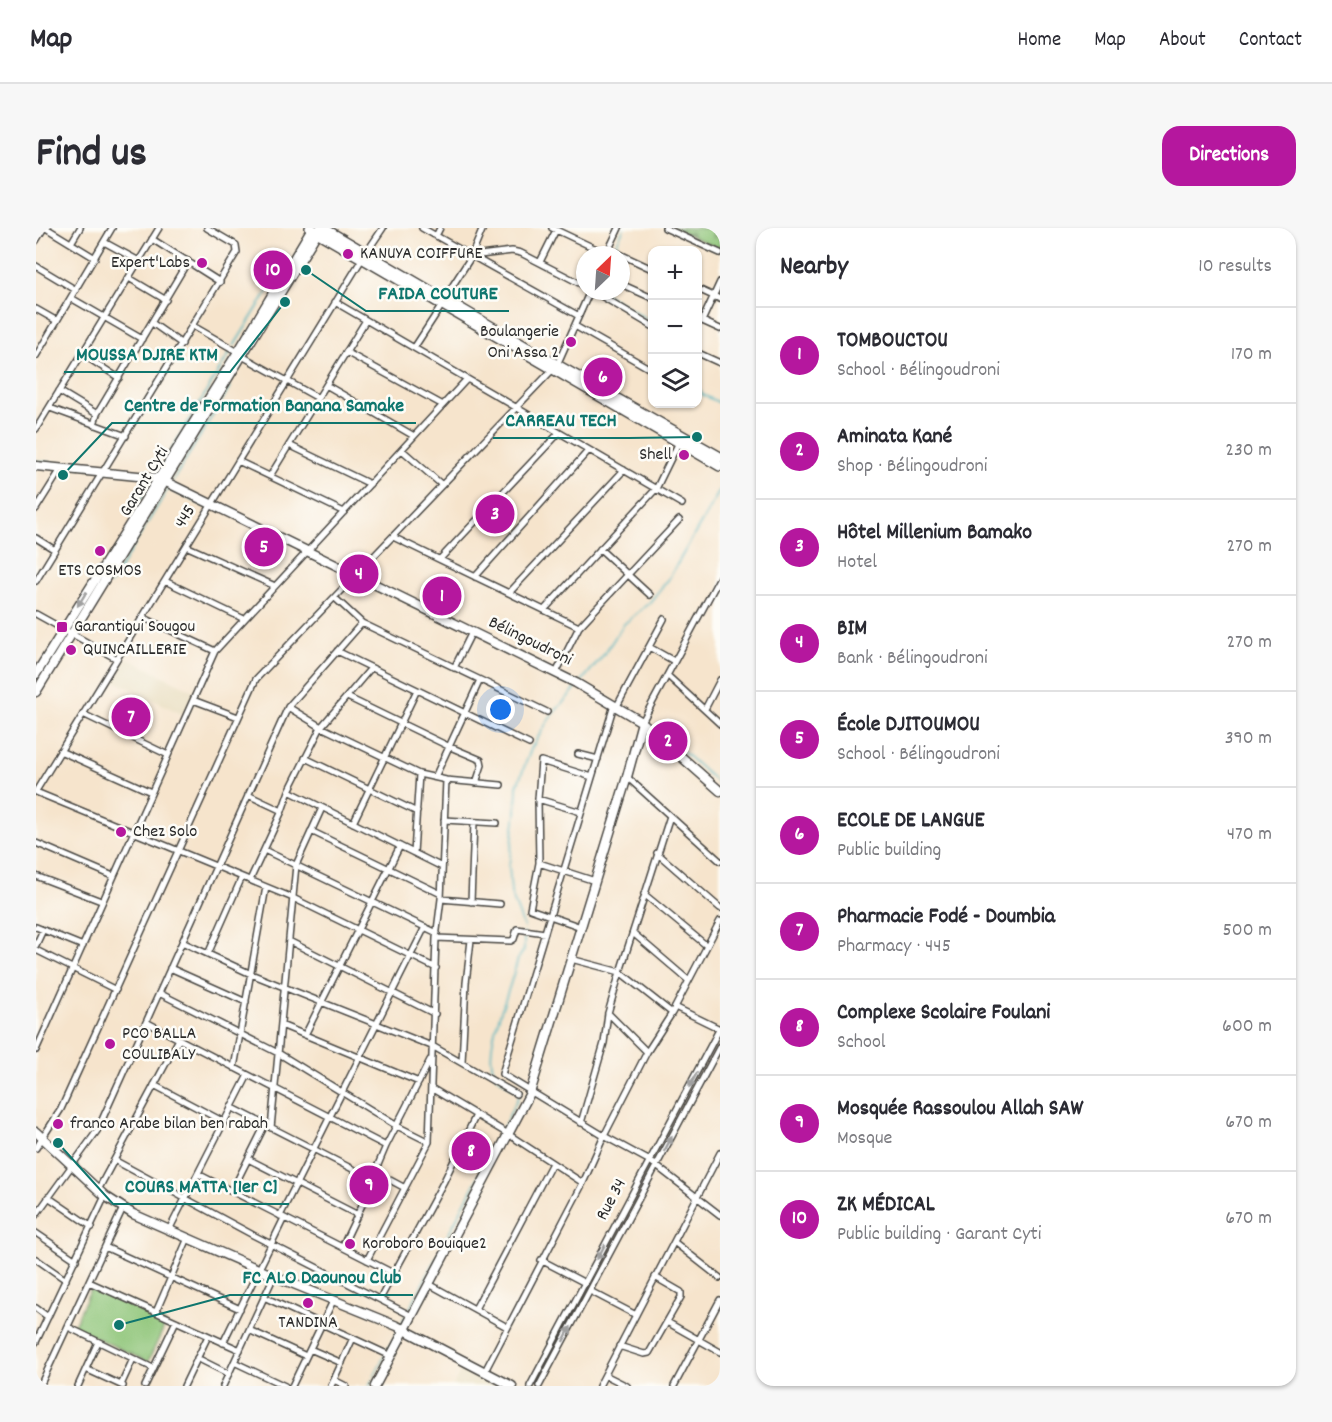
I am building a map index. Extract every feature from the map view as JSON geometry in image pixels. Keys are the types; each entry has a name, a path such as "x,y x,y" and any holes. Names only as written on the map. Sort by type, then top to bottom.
{"main road":[{"path":"315,229 720,466"},
{"path":"554,367 720,457"}],"street":[{"path":"36,241 45,228 95,258"},
{"path":"71,243 80,228"},
{"path":"37,353 112,228"},
{"path":"36,429 38,422 50,408 159,228"},
{"path":"36,581 237,252 236,245 207,228"},
{"name":"445","path":"36,791 335,302 383,228"},
{"path":"422,228 579,316"},
{"path":"436,236 440,228"},
{"path":"414,348 471,257 483,228"},
{"path":"611,246 619,228"},
{"path":"665,228 720,253"},
{"name":"Garant Cyti","path":"36,692 67,633 315,229"},
{"path":"540,262 554,229 592,246"},
{"path":"152,239 220,282"},
{"path":"104,242 139,261"},
{"path":"471,257 512,251 521,253 576,281"},
{"path":"94,424 188,261"},
{"path":"630,261 648,268"},
{"path":"36,266 76,290"},
{"path":"129,278 166,300"},
{"path":"702,316 720,282"},
{"path":"630,288 648,296"},
{"path":"702,291 720,299"},
{"path":"71,298 142,339"},
{"path":"36,1148 39,1136 61,1109 256,679 357,576 554,367 587,300"},
{"path":"607,300 648,324"},
{"path":"335,302 681,504"},
{"path":"36,309 57,321"},
{"path":"270,476 366,320"},
{"path":"702,321 720,329"},
{"path":"152,323 182,344"},
{"path":"193,326 318,398"},
{"path":"574,326 648,368"},
{"path":"346,352 443,405"},
{"path":"82,354 119,378"},
{"path":"700,354 720,363"},
{"path":"36,1050 214,651 467,379"},
{"path":"326,385 414,436"},
{"path":"59,391 98,414"},
{"path":"50,408 126,436"},
{"path":"440,559 559,433"},
{"path":"544,610 656,489 679,442"},
{"path":"289,445 370,484"},
{"path":"402,450 442,485"},
{"path":"475,576 590,450"},
{"path":"238,461 344,512"},
{"name":"Bélingoudroni","path":"36,466 161,480 585,688 642,722 720,791"},
{"path":"36,509 61,469"},
{"path":"509,593 624,470"},
{"path":"556,673 579,627 679,520"},
{"path":"393,537 579,627"},
{"path":"36,538 55,550"},
{"path":"186,546 275,586"},
{"path":"600,549 650,596"},
{"path":"375,1386 388,1354 405,1330 409,1314 429,1284 530,1093 642,722 720,577"},
{"path":"165,581 244,619"},
{"path":"335,598 362,623 547,712"},
{"path":"36,614 117,659"},
{"path":"142,617 214,651"},
{"path":"664,619 615,705 502,1074 604,1137 650,1161 720,1215"},
{"path":"36,1215 97,1131 288,707 362,623"},
{"path":"454,668 472,632"},
{"name":"Garant Cyti","path":"36,674 67,633"},
{"path":"649,647 674,661"},
{"path":"337,651 529,744"},
{"path":"250,880 289,791 321,727 371,668"},
{"path":"668,676 720,724"},
{"path":"435,777 480,680"},
{"path":"705,708 720,680"},
{"path":"353,823 417,690"},
{"path":"347,697 481,760 482,765 476,783"},
{"path":"193,700 238,717"},
{"path":"288,707 321,727 419,774 446,780 501,785"},
{"path":"83,714 168,755"},
{"path":"60,751 151,792"},
{"path":"578,754 598,759"},
{"path":"305,758 417,812"},
{"path":"581,927 530,909 539,863 540,761 592,777"},
{"path":"414,853 419,774"},
{"path":"627,777 720,861"},
{"path":"367,1260 429,1142 446,780"},
{"path":"36,791 266,886 436,968"},
{"path":"289,791 442,867"},
{"path":"248,795 282,811"},
{"path":"538,798 581,812"},
{"path":"232,1191 268,1126 278,1053 296,865 322,808"},
{"path":"581,1123 604,1043 608,1013 670,816"},
{"path":"444,820 497,822"},
{"path":"471,902 474,822"},
{"path":"311,831 388,868 441,897 500,904"},
{"path":"36,843 113,876"},
{"path":"305,1035 400,846"},
{"path":"264,850 425,927 437,936 511,941 517,929 545,933"},
{"path":"657,853 720,908"},
{"path":"539,863 595,881"},
{"path":"36,876 101,902"},
{"path":"208,954 242,877"},
{"path":"234,1068 266,886"},
{"path":"645,894 707,946"},
{"path":"485,1371 583,1183 647,1052 674,1010 720,921"},
{"path":"36,927 83,946"},
{"path":"223,1342 271,1244 296,1183 425,927"},
{"path":"36,945 43,930"},
{"path":"633,933 688,980"},
{"path":"462,1062 466,983 471,940"},
{"path":"289,941 435,1014"},
{"path":"182,942 251,974 434,1047 516,1094"},
{"path":"36,950 116,990"},
{"path":"571,959 620,972 674,1010 720,1029"},
{"path":"170,968 246,1002"},
{"path":"159,993 278,1053 397,1126 429,1142"},
{"path":"608,1013 647,1052"},
{"path":"146,1022 386,1146"},
{"path":"280,1025 419,1082"},
{"name":"Rue 34","path":"530,1386 720,1029"},
{"path":"36,1342 92,1227 114,1160 178,1040"},
{"name":"Rue 34","path":"539,1386 720,1046"},
{"path":"342,1247 374,1180 386,1146 433,1055"},
{"path":"169,1230 248,1075"},
{"path":"154,1086 224,1122"},
{"path":"430,1088 507,1133 583,1183"},
{"path":"231,1107 374,1180"},
{"path":"380,1299 476,1115"},
{"path":"39,1136 102,1193 123,1208 274,1276 405,1330 512,1386"},
{"path":"599,1386 720,1153"},
{"path":"248,1159 358,1215"},
{"path":"114,1160 271,1244 409,1314"},
{"path":"475,1310 552,1163"},
{"path":"375,1172 405,1188"},
{"path":"198,1174 394,1274"},
{"path":"48,1197 92,1227"},
{"path":"40,1386 123,1208"},
{"path":"36,1233 76,1260"},
{"path":"156,1312 188,1238"},
{"path":"674,1242 720,1278"},
{"path":"105,1247 240,1309"},
{"path":"36,1259 66,1281"},
{"path":"541,1260 585,1283"},
{"path":"223,1386 274,1276"},
{"path":"619,1346 646,1354 682,1294 655,1277"},
{"path":"89,1282 240,1350"},
{"path":"429,1284 507,1327"},
{"path":"590,1291 636,1315"},
{"path":"264,1297 388,1354"},
{"path":"674,1386 720,1300"},
{"path":"292,1386 333,1301"},
{"path":"36,1308 48,1317"},
{"path":"145,1386 176,1321"},
{"path":"667,1322 720,1352"},
{"path":"68,1327 153,1368"},
{"path":"249,1329 306,1356"},
{"path":"184,1386 208,1336"},
{"path":"346,1386 332,1383 353,1338"},
{"path":"78,1386 98,1342"},
{"path":"310,1349 342,1363"},
{"path":"197,1358 229,1374"},
{"path":"86,1369 122,1386 133,1359"},
{"path":"234,1362 285,1386"},
{"path":"605,1375 627,1386"}],"shaded area":[{"path":"124,657 194,691 184,715 111,679"},
{"path":"462,1368 496,1386 453,1386"}],"green space":[{"path":"673,228 720,228 720,249"},
{"path":"91,1288 166,1323 148,1362 73,1327"}],"waterway":[{"path":"615,246 624,228"},
{"path":"234,346 277,276"},
{"path":"615,300 648,320"},
{"path":"158,472 231,351"},
{"path":"173,480 230,387"},
{"path":"702,394 720,403"},
{"path":"36,461 101,468"},
{"path":"137,505 152,481"},
{"path":"110,585 169,487"},
{"path":"169,489 208,507"},
{"path":"582,681 624,624 649,603 668,580 720,490"},
{"path":"524,928 511,893 509,865 517,786 531,749 551,716 577,687"},
{"path":"679,748 720,785"},
{"path":"510,985 518,959 524,950 524,933"},
{"path":"503,1128 520,1093 497,1076 491,1056 495,1031 510,985"},
{"path":"408,1312 501,1133"},
{"path":"402,1323 405,1316"},
{"path":"387,1351 398,1331"},
{"path":"369,1386 385,1355"}],"place":[{"name":"KANUYA COIFFURE","path":"348,254"},
{"name":"Expert'Labs","path":"202,263"},
{"name":"ZK MÉDICAL","path":"273,270"},
{"name":"FAIDA COUTURE","path":"306,270"},
{"name":"MOUSSA DJIRE KTM","path":"285,302"},
{"name":"Boulangerie Oni Assa 2","path":"571,342"},
{"name":"ECOLE DE LANGUE","path":"603,377"},
{"name":"CARREAU TECH","path":"697,437"},
{"name":"Shell","path":"684,455"},
{"name":"Centre de Formation Banana Samake","path":"63,475"},
{"name":"Hôtel Millenium Bamako","path":"495,514"},
{"name":"École DJITOUMOU","path":"264,547"},
{"name":"ETS COSMOS","path":"100,551"},
{"name":"BIM","path":"359,574"},
{"name":"TOMBOUCTOU","path":"442,596"},
{"name":"Garantigui Sougou","path":"62,627"},
{"name":"QUINCAILLERIE","path":"71,650"},
{"name":"Pharmacie Fodé - Doumbia","path":"131,717"},
{"name":"Aminata Kané","path":"668,741"},
{"name":"Chez Solo","path":"121,832"},
{"name":"PCO BALLA COULIBALY","path":"110,1044"},
{"name":"franco Arabe bilan ben rabah","path":"58,1124"},
{"name":"COURS MATTA [1er C]","path":"58,1143"},
{"name":"Complexe Scolaire Foulani","path":"471,1151"},
{"name":"Mosquée Rassoulou Allah SAW","path":"369,1185"},
{"name":"Koroboro Bouique2","path":"350,1244"},
{"name":"TANDINA","path":"308,1303"},
{"name":"FC ALO Daounou Club","path":"119,1325"}]}
